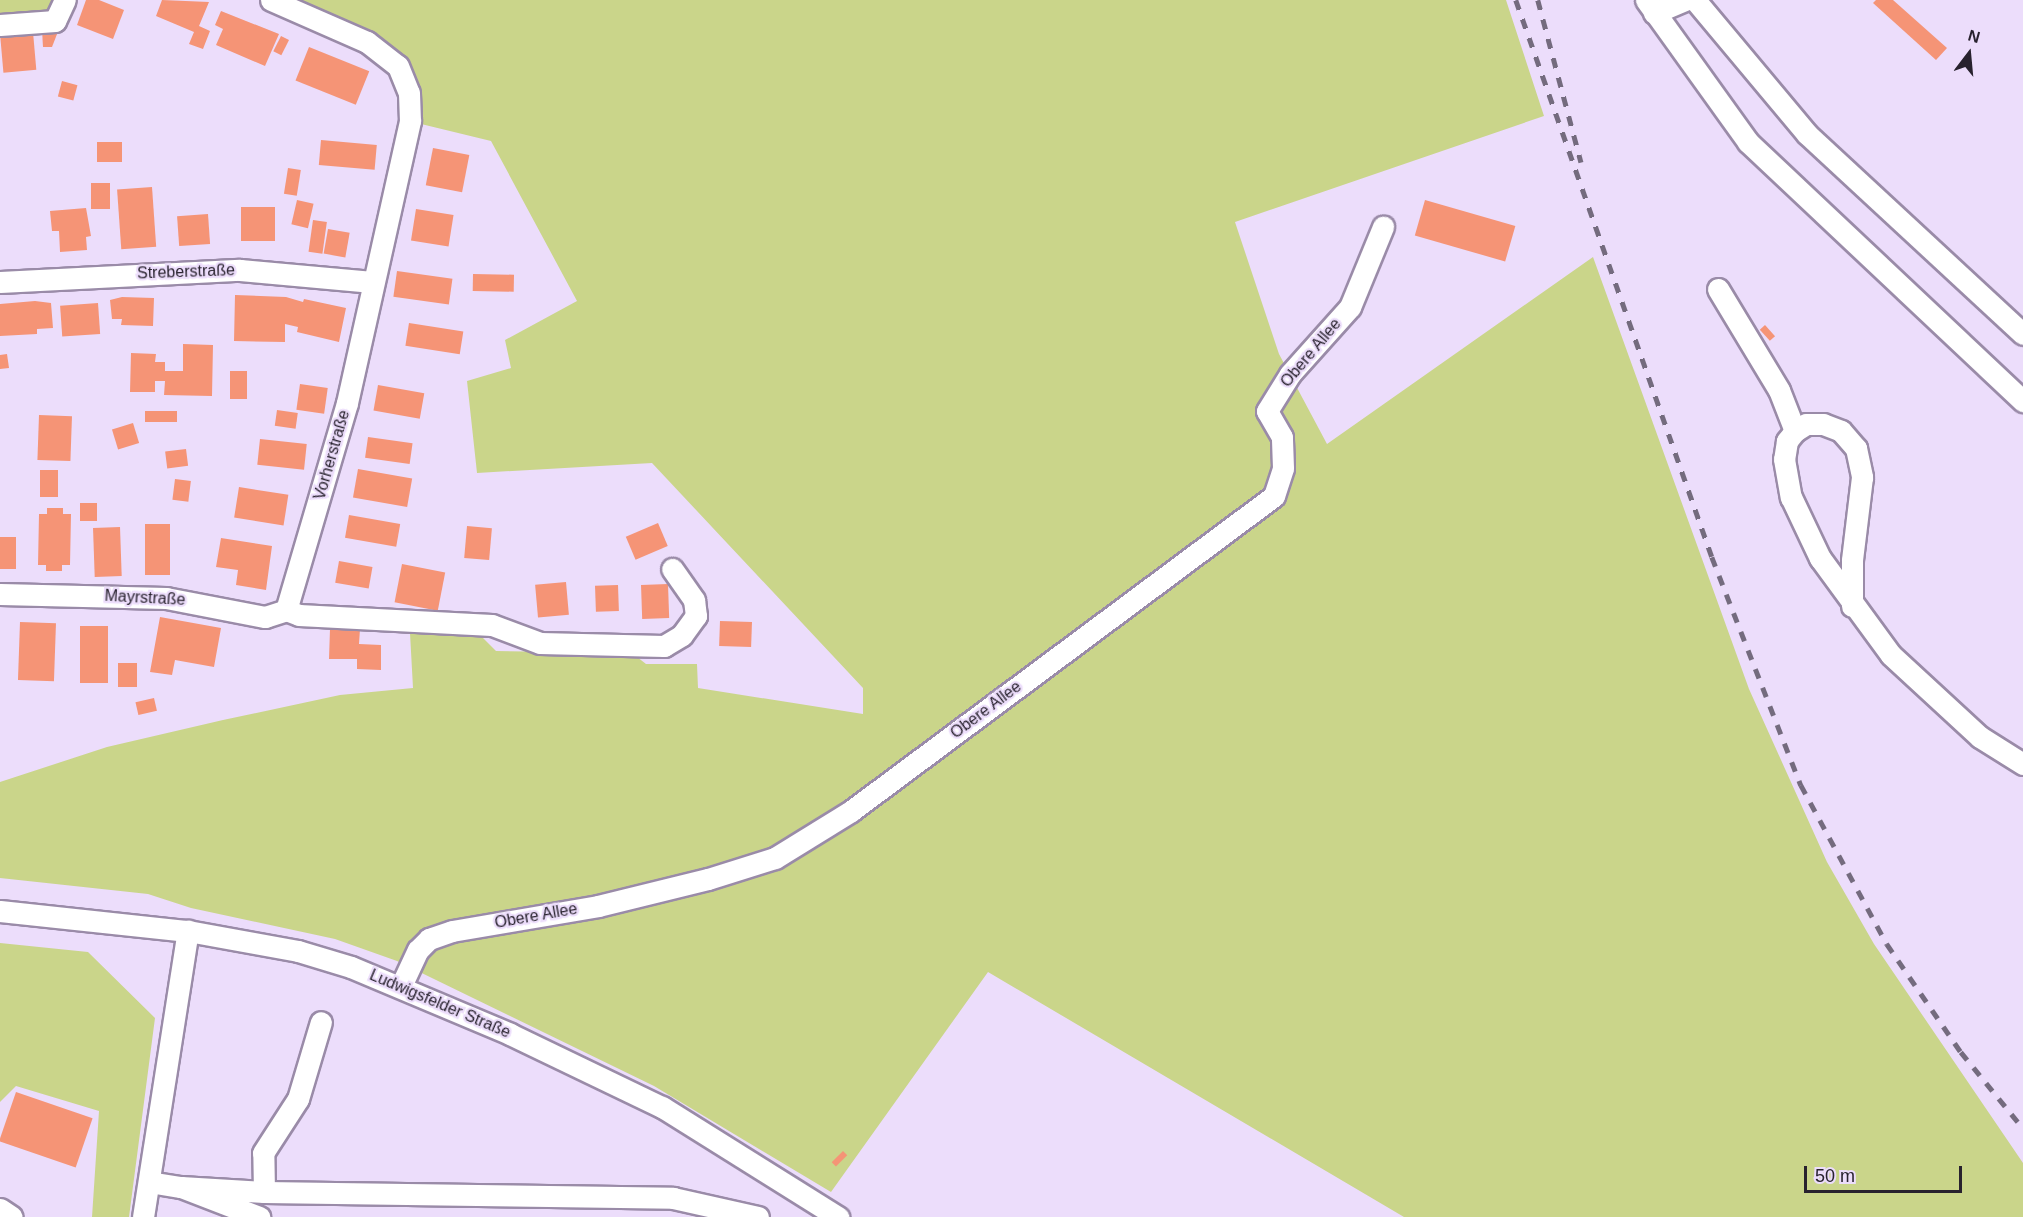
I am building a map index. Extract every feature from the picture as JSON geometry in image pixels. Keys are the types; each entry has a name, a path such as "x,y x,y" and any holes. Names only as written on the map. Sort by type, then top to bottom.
{"street":[{"path":"0,25 55,21 65,0"},
{"name":"Vorherstraße","path":"271,0 367,42 398,66 409,93 410,121 372,282 347,403 286,610"},
{"path":"1685,0 1650,7 1748,142 2023,401"},
{"path":"1695,0 1808,134 2023,334"},
{"name":"Obere Allee","path":"401,986 418,950 429,939 452,931 598,906 708,879 775,858 851,812 1274,496 1283,468 1282,437 1267,411 1290,374 1350,308 1383,227"},
{"name":"Streberstraße","path":"0,282 240,270 372,282"},
{"path":"1718,289 1779,390 1795,431"},
{"path":"1852,606 1852,560 1862,477 1856,448 1842,431 1823,424 1806,424 1795,431 1787,441 1784,459 1791,497 1820,558 1852,606 1891,655 1929,693 1980,737 2023,764"},
{"path":"286,610 299,615 492,625 540,643 664,646 682,635 696,616 694,600 672,569"},
{"name":"Mayrstraße","path":"0,594 166,598 264,617 286,610"},
{"name":"Ludwigsfelder Straße","path":"0,911 188,931 297,951 401,986 662,1107 838,1217"},
{"path":"143,1217 188,931"},
{"path":"264,1192 263,1153 298,1099 321,1022"},
{"path":"149,1182 181,1187 264,1192 673,1198 758,1217"},
{"path":"181,1187 259,1217"},
{"path":"0,1209 12,1217"}],"green space":[{"path":"0,0 57,0 51,11 0,15"},
{"path":"300,0 1506,0 1544,116 1235,222 1279,354 1327,444 1593,257 1749,689 1827,862 1874,944 2023,1163 2023,1217 1404,1217 988,972 831,1192 654,1086 397,961 335,939 191,908 148,894 0,878 0,782 107,747 223,720 340,695 413,688 410,633 478,633 496,651 632,653 646,664 697,664 698,688 863,714 863,688 652,463 477,473 467,381 511,368 505,340 577,301 491,141 417,123 419,101 413,72 402,54 365,28"},
{"path":"0,943 88,952 155,1018 129,1217 92,1217 99,1111 16,1086 0,1102"}],"building":[{"path":"86,0 99,0 124,10 113,39 77,25"},
{"path":"162,0 209,2 199,26 210,31 203,49 189,44 194,32 156,16"},
{"path":"1876,0 1893,0 1947,48 1936,60 1873,3"},
{"path":"221,11 279,34 265,66 216,45 223,29 215,25"},
{"path":"59,29 52,47 43,47 42,30"},
{"path":"33,32 36,70 3,73 0,35"},
{"path":"281,36 289,40 281,55 273,51"},
{"path":"309,47 369,71 356,105 296,80"},
{"path":"62,81 77,85 73,101 58,96"},
{"path":"321,140 377,145 375,170 319,165"},
{"path":"97,142 122,142 122,162 97,162"},
{"path":"433,148 469,155 462,192 426,185"},
{"path":"288,168 301,170 297,196 284,194"},
{"path":"91,183 110,183 110,209 91,209"},
{"path":"152,187 156,247 121,249 117,189"},
{"path":"297,200 314,204 308,228 291,224"},
{"path":"1425,200 1515,226 1505,261 1415,236"},
{"path":"241,207 275,207 275,241 241,241"},
{"path":"86,208 91,236 86,237 87,250 60,252 59,231 52,231 50,211"},
{"path":"416,209 454,215 449,247 411,241"},
{"path":"208,214 210,244 179,246 177,216"},
{"path":"313,220 327,222 322,254 309,252"},
{"path":"328,229 350,233 345,257 324,254"},
{"path":"397,271 452,279 449,305 393,297"},
{"path":"473,274 514,275 514,292 473,291"},
{"path":"235,295 286,297 303,302 304,299 346,308 339,342 297,332 298,327 285,324 285,342 234,341"},
{"path":"122,297 154,298 153,326 121,325 122,319 112,319 110,300"},
{"path":"35,301 51,303 53,328 37,329 37,334 0,336 0,304"},
{"path":"98,303 100,334 62,337 60,306"},
{"path":"409,323 463,332 460,354 405,346"},
{"path":"1765,325 1775,336 1770,341 1760,330"},
{"path":"183,344 213,345 212,396 164,395 165,381 155,381 155,392 130,392 131,353 156,354 155,362 165,362 165,371 183,371"},
{"path":"7,354 9,368 0,369 0,355"},
{"path":"230,371 247,371 247,399 230,399"},
{"path":"300,384 328,388 324,414 296,410"},
{"path":"378,385 424,393 420,419 373,411"},
{"path":"277,410 298,413 296,429 275,426"},
{"path":"145,411 177,411 177,422 145,422"},
{"path":"39,415 72,416 70,461 37,460"},
{"path":"133,423 139,443 118,450 112,429"},
{"path":"368,437 413,443 410,464 365,458"},
{"path":"260,439 307,444 304,470 257,465"},
{"path":"186,449 188,466 167,468 165,452"},
{"path":"358,469 412,479 407,507 353,498"},
{"path":"40,470 58,470 58,497 40,497"},
{"path":"175,479 191,481 188,502 172,500"},
{"path":"239,487 288,495 284,525 234,518"},
{"path":"80,503 97,503 97,521 80,521"},
{"path":"47,508 63,508 63,514 71,514 70,565 62,565 62,571 46,571 46,565 38,565 39,514 47,514"},
{"path":"349,515 400,524 396,547 345,538"},
{"path":"658,523 668,546 636,560 626,537"},
{"path":"145,524 170,524 170,575 145,575"},
{"path":"467,526 492,528 489,560 464,558"},
{"path":"120,527 122,576 95,577 93,528"},
{"path":"0,537 16,537 16,569 0,569"},
{"path":"221,538 272,546 266,590 236,585 238,570 216,567"},
{"path":"339,561 372,567 369,589 335,583"},
{"path":"402,564 445,572 438,611 395,602"},
{"path":"566,582 569,615 538,618 535,585"},
{"path":"668,584 669,618 642,619 641,585"},
{"path":"618,585 619,611 596,612 595,586"},
{"path":"160,617 221,628 214,667 175,660 172,675 150,672"},
{"path":"720,621 752,622 751,647 719,646"},
{"path":"20,622 56,623 54,681 18,680"},
{"path":"80,626 108,626 108,683 80,683"},
{"path":"330,629 360,629 359,644 381,645 381,670 357,669 357,659 329,659"},
{"path":"118,663 137,663 137,687 118,687"},
{"path":"154,698 157,711 138,715 135,702"},
{"path":"16,1092 93,1118 76,1168 0,1141"},
{"path":"843,1151 847,1155 836,1167 832,1162"}],"railway":[{"path":"1516,0 1712,557 1801,785 1887,944 1961,1052 2023,1128"},
{"path":"1538,0 1581,162"}]}
